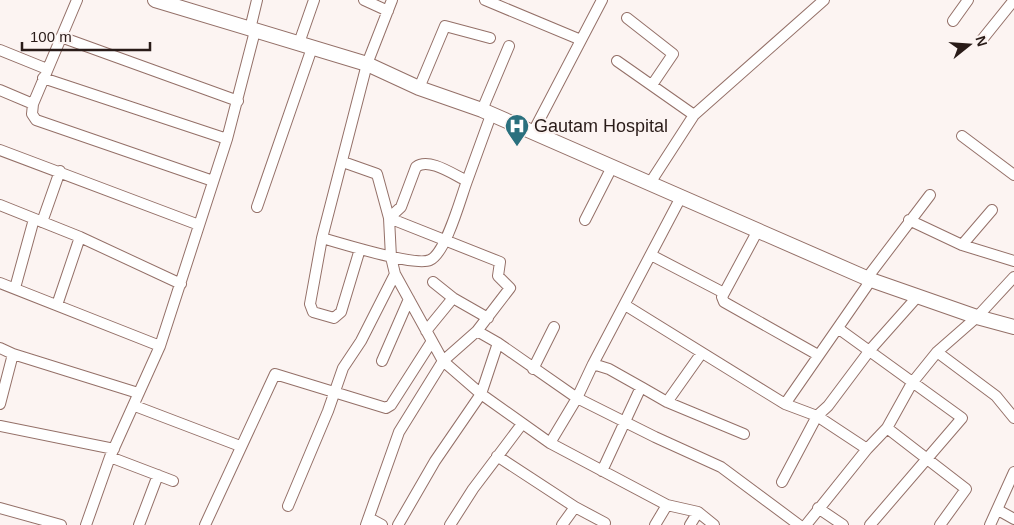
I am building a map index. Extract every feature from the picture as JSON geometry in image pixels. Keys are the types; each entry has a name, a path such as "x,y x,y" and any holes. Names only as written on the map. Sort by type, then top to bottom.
{"street":[{"path":"77,0 33,104 32,114 36,120 43,124 213,181"},
{"path":"158,0 367,64 419,88 487,112 534,132 757,232 869,279 977,318 1014,327"},
{"path":"86,525 112,453 135,406 138,393 160,346 181,284 238,101 253,30 257,0"},
{"path":"257,207 306,46 314,0"},
{"path":"364,0 388,11"},
{"path":"360,249 341,312 334,318 314,312 310,304 322,238 367,64 392,0"},
{"path":"485,0 581,40"},
{"path":"534,132 602,0"},
{"path":"650,183 694,115 824,0"},
{"path":"953,21 968,0"},
{"path":"981,41 1014,0"},
{"path":"627,18 673,54 652,85"},
{"path":"419,88 445,26 490,38"},
{"path":"61,37 238,101"},
{"path":"322,238 391,257 422,262 430,261 436,256 444,241 467,181 509,46"},
{"path":"0,50 45,74 227,139"},
{"path":"617,61 694,115"},
{"path":"0,90 33,104"},
{"path":"962,136 1014,175"},
{"path":"0,150 198,225"},
{"path":"343,162 377,174 388,218 391,257 395,274 444,361 481,394 550,443 667,505 698,512 714,525"},
{"path":"388,218 401,207 416,167 420,164 430,164 467,181"},
{"path":"585,220 612,166"},
{"path":"15,288 38,221 60,172"},
{"path":"785,404 818,355 839,329 869,279 909,220 930,196"},
{"path":"550,443 577,398 680,197"},
{"path":"0,205 80,237 181,284"},
{"path":"962,245 992,210"},
{"path":"382,525 368,522 399,432 444,361 477,331 510,288 498,276 500,262 388,218"},
{"path":"909,220 962,245 1014,261"},
{"path":"757,232 722,297 724,302 818,355"},
{"path":"57,305 80,237"},
{"path":"651,255 724,293"},
{"path":"288,506 343,368 361,341 395,274"},
{"path":"806,525 867,449 888,428 912,383 937,352 977,318 1014,277"},
{"path":"433,282 453,298 488,318"},
{"path":"0,283 160,346"},
{"path":"782,482 817,416 828,406 870,350 918,296"},
{"path":"426,331 453,298"},
{"path":"382,360 409,299"},
{"path":"625,305 701,354 785,404 817,416 867,449"},
{"path":"533,369 554,327"},
{"path":"839,329 962,418 870,525"},
{"path":"477,331 498,343 577,398 626,421 655,438 721,467 799,525"},
{"path":"205,525 275,374 380,408 386,408 391,405 432,341"},
{"path":"398,525 436,462 481,394 498,343"},
{"path":"0,348 13,354 138,393"},
{"path":"937,352 996,396 1014,418"},
{"path":"0,404 13,354"},
{"path":"667,402 701,354"},
{"path":"593,364 609,369 667,402 744,434"},
{"path":"602,471 641,387"},
{"path":"135,406 240,446"},
{"path":"450,525 473,489 522,424"},
{"path":"0,426 112,453 173,481"},
{"path":"888,428 966,489 940,525"},
{"path":"497,456 575,507 607,524"},
{"path":"990,525 1014,472"},
{"path":"139,525 158,475"},
{"path":"655,525 667,505"},
{"path":"562,525 575,507"},
{"path":"0,508 62,525"},
{"path":"818,508 843,525"},
{"path":"998,510 1014,519"},
{"path":"690,525 698,512"}],"place":[{"name":"Gautam Hospital","path":"517,147"}]}
